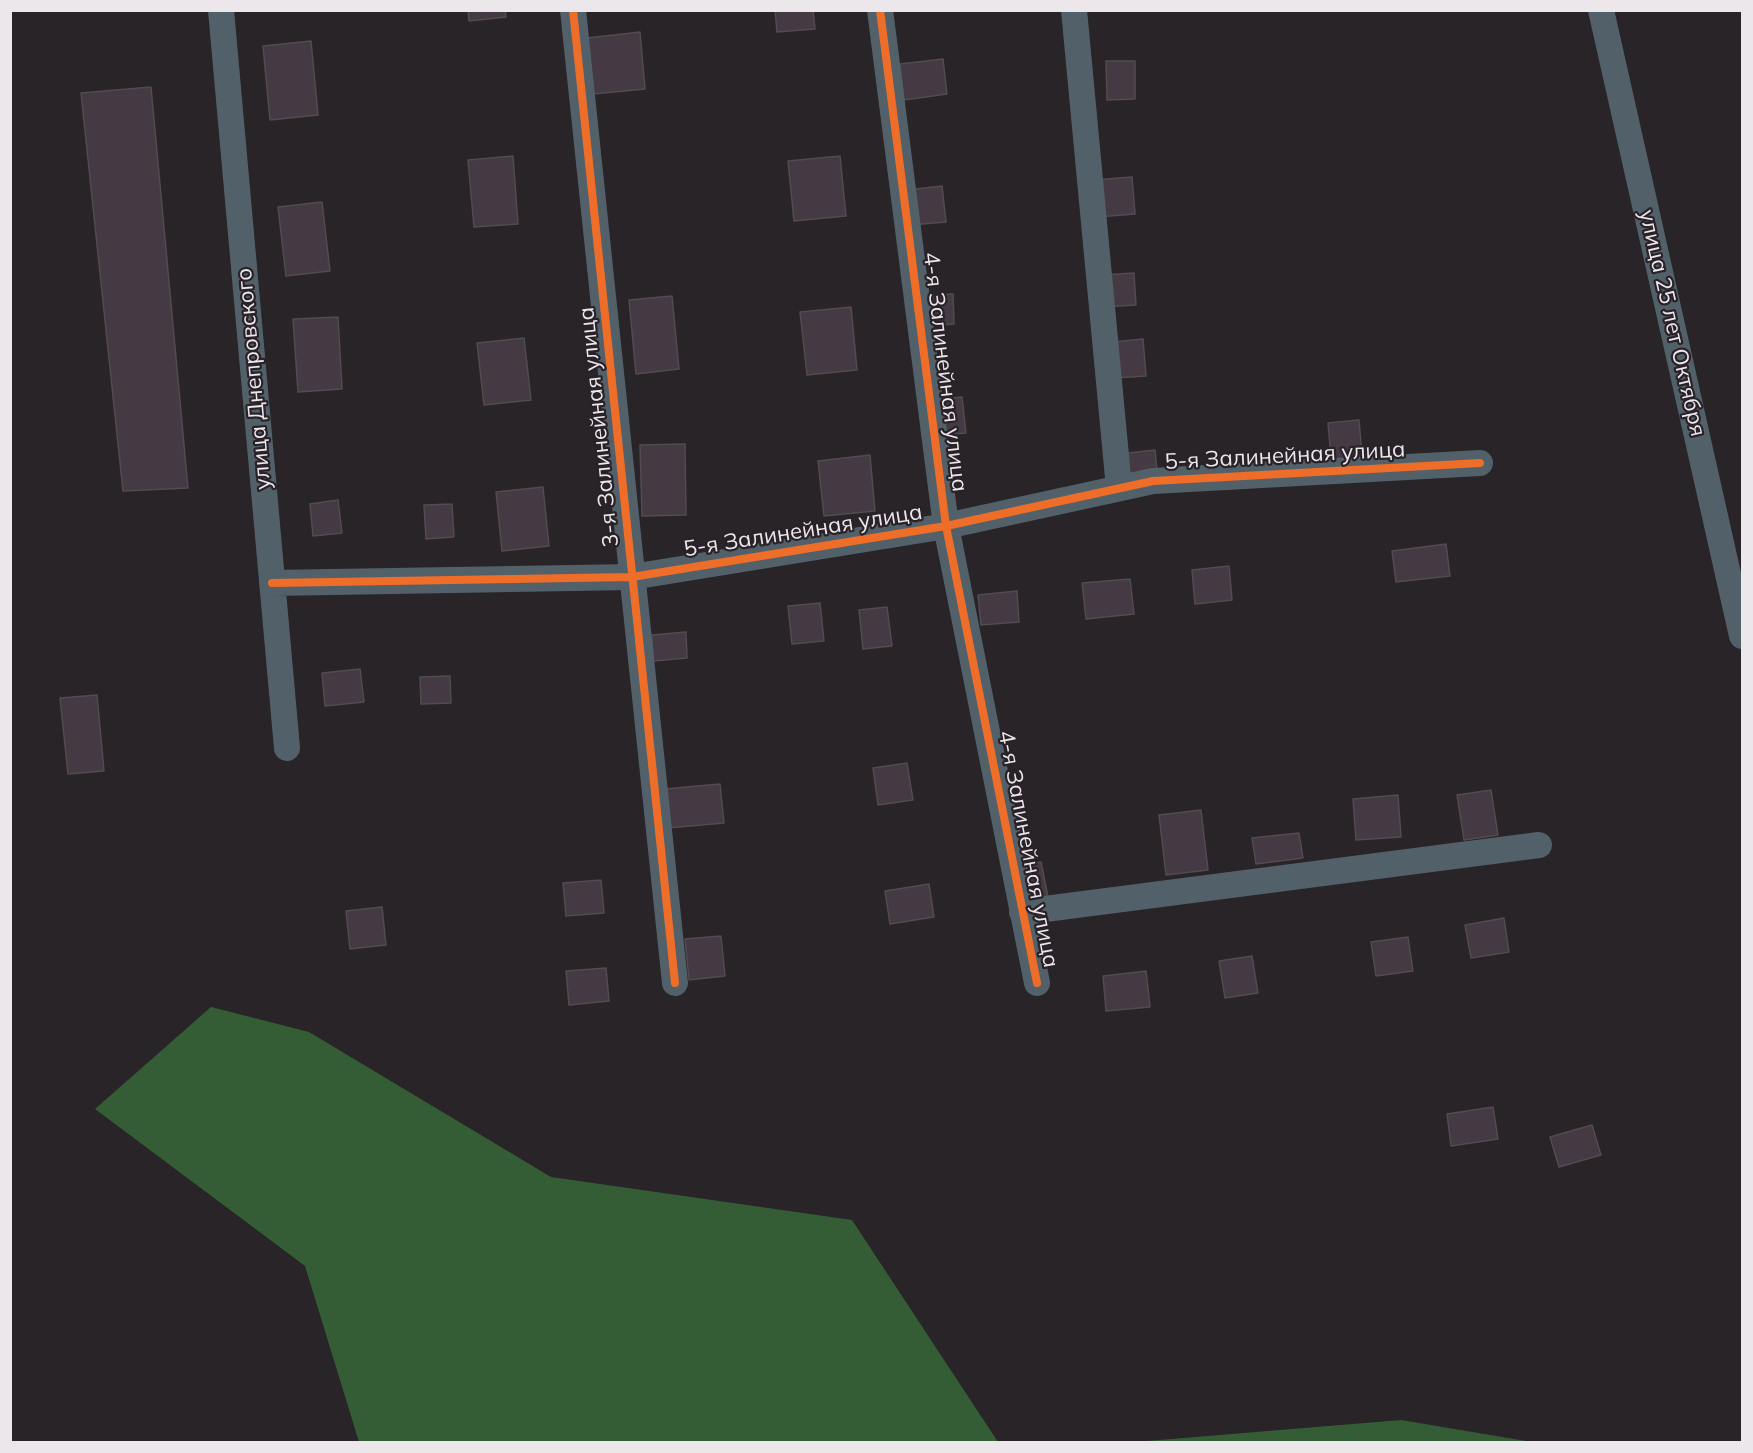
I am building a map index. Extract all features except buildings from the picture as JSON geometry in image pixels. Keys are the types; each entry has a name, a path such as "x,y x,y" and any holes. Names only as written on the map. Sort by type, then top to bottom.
{"street":[{"name":"улица Днепровского","path":"221,10 286,748"},
{"name":"3-я Залинейная улица","path":"573,10 675,983"},
{"name":"4-я Залинейная улица","path":"880,10 946,526 1037,983"},
{"path":"1074,10 1119,488"},
{"name":"улица 25 лет Октября","path":"1601,10 1743,636"},
{"name":"5-я Залинейная улица","path":"272,584 632,577 946,526 1153,481 1480,463"},
{"name":"4-я Залинейная улица","path":"1022,912 1539,844"}],"green space":[{"path":"211,1007 309,1032 551,1177 852,1220 998,1442 359,1442 305,1266 95,1109"},
{"path":"1401,1420 1532,1442 1135,1442"}],"cycle path":[{"path":"573,10 675,983"},
{"path":"880,10 946,526 1037,983"},
{"path":"272,583 632,577 946,526 1153,481 1480,463"}]}
